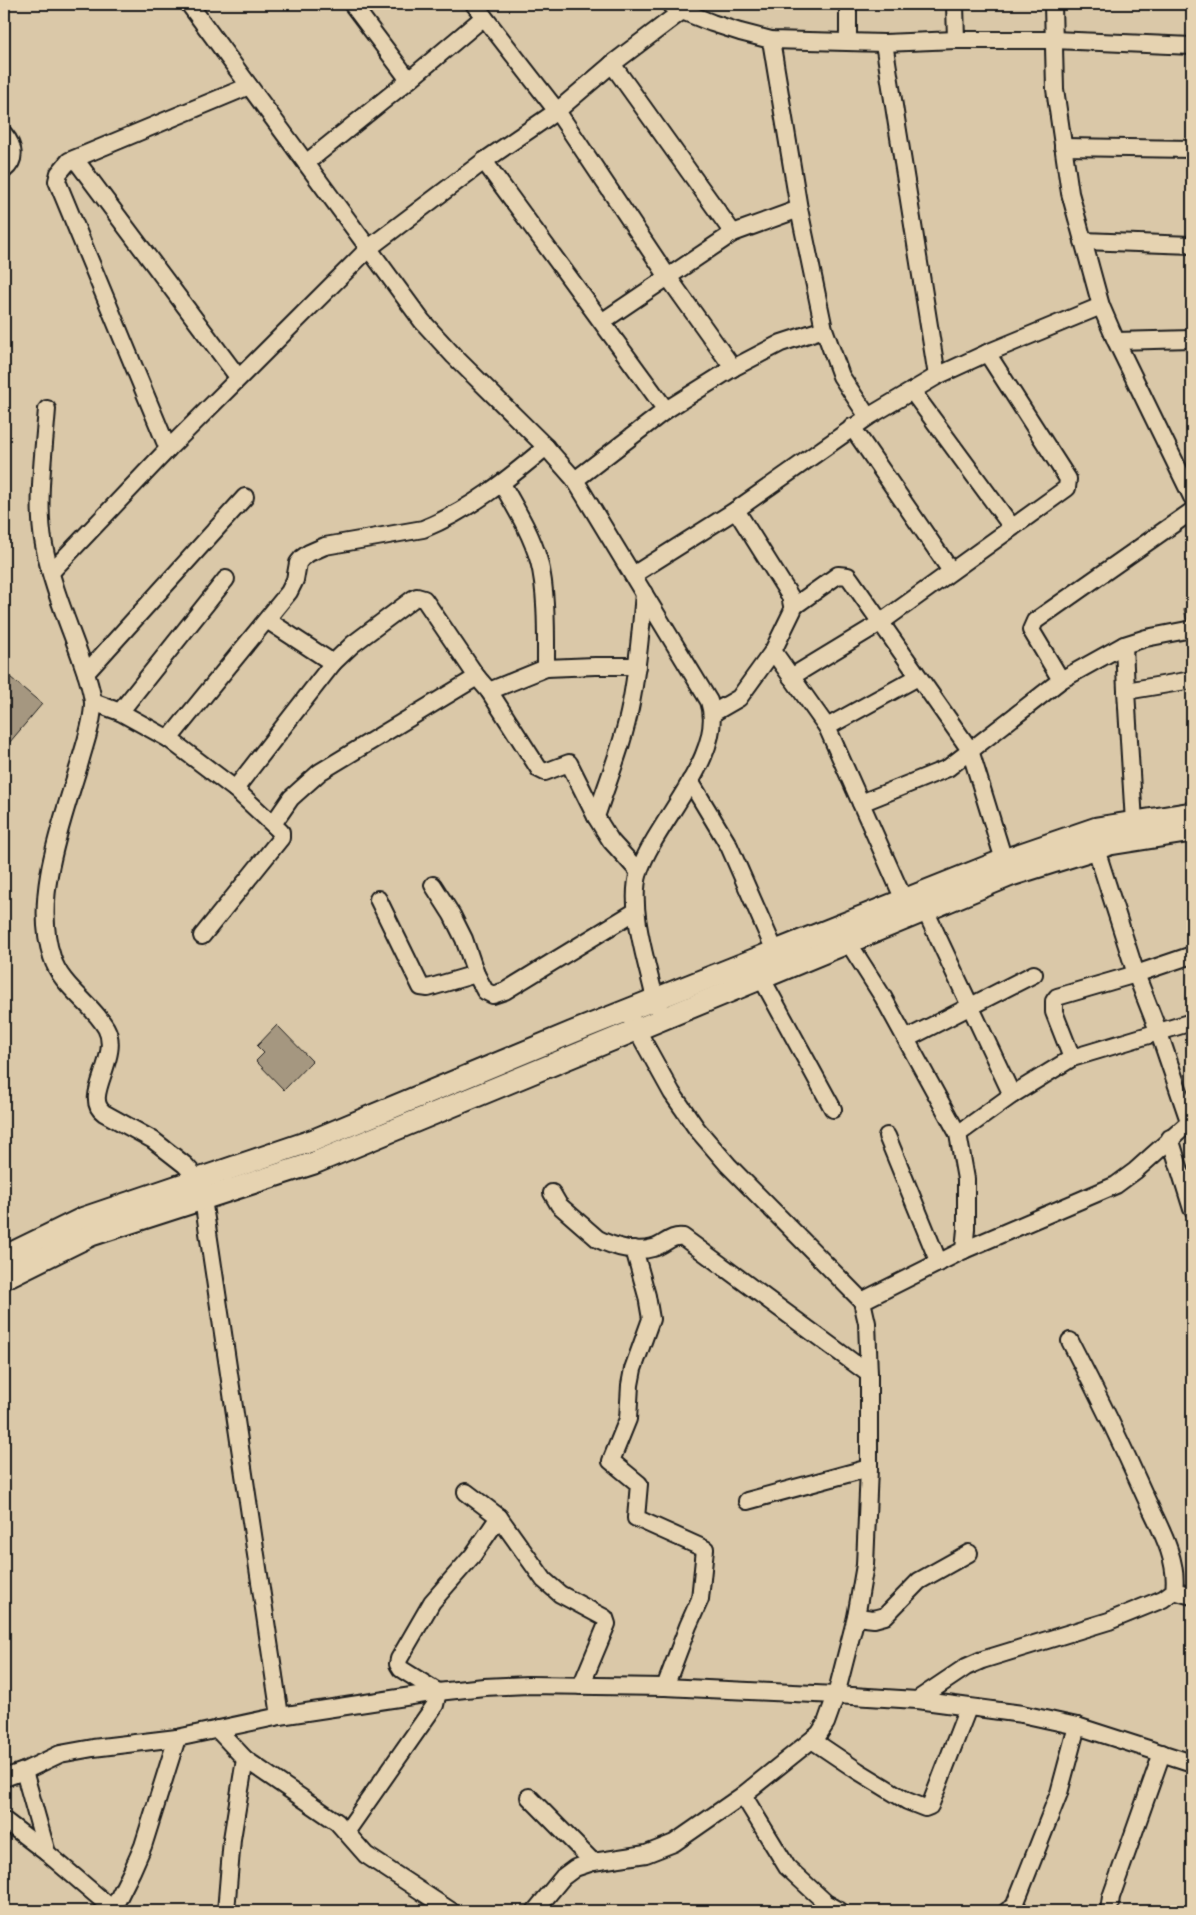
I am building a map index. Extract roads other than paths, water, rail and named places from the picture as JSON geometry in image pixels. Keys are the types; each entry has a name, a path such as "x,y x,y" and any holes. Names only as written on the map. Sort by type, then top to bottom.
{"main road":[{"path":"6,1266 84,1218 201,1189 314,1140 631,1020 775,951 1004,860 1097,828 1192,813"},
{"path":"659,1008 761,977 1011,875 1110,844 1192,831"}],"street":[{"path":"189,4 422,321 454,356 546,447 575,480 709,701 713,713 712,729 706,749 639,872 636,911 659,1008"},
{"path":"352,4 409,80"},
{"path":"474,4 557,111 668,277 733,368"},
{"path":"848,4 848,41"},
{"path":"955,4 956,40"},
{"path":"1053,4 1055,89 1070,193 1101,306 1116,341 1192,497"},
{"path":"51,572 168,448 369,248 484,161 557,111 676,7 740,32 771,40 884,43 956,40 1054,40 1192,46"},
{"path":"306,162 484,17"},
{"path":"771,40 799,209 824,329 841,376 868,417"},
{"path":"884,43 937,376"},
{"path":"612,64 733,233"},
{"path":"168,448 57,181 59,173 69,161 249,86"},
{"path":"4,134 9,140 13,151 12,160 4,170"},
{"path":"1063,148 1192,149"},
{"path":"75,159 238,377"},
{"path":"484,161 603,321 666,410"},
{"path":"603,321 733,233 799,209"},
{"path":"1083,241 1192,245"},
{"path":"633,575 736,510 868,417 937,376 987,353 1101,306"},
{"path":"575,480 666,410 733,368 781,343 824,329"},
{"path":"1116,341 1192,339"},
{"path":"791,677 880,623 1067,488 1069,482 987,353"},
{"path":"912,391 1012,528"},
{"path":"47,409 41,514 44,544 51,572 86,673 93,702 88,735 54,851 46,902 46,932 52,958 64,980 96,1014 110,1038 109,1052 96,1098 97,1106 104,1113 153,1140 185,1165 201,1189 280,1716"},
{"path":"852,428 951,571"},
{"path":"169,739 289,592 295,580 298,563 302,558 325,546 423,529 462,510 502,484 546,447"},
{"path":"502,484 531,537 540,562 546,632 546,668"},
{"path":"86,673 245,497"},
{"path":"713,713 739,698 774,651 791,616 793,606 790,596 736,510"},
{"path":"1060,680 1034,635 1032,626 1035,621 1192,511"},
{"path":"793,606 838,575 848,576 970,750 1004,860"},
{"path":"120,712 226,579"},
{"path":"596,817 615,762 631,706 644,593"},
{"path":"235,789 332,663 353,644 417,597 424,599 477,677 490,691 541,771 545,772 566,764 571,765 596,817 611,841 639,872"},
{"path":"267,620 332,663"},
{"path":"861,803 942,771 958,761 1060,680 1124,646 1146,638 1192,629"},
{"path":"1124,646 1134,822"},
{"path":"774,651 827,727 904,900"},
{"path":"490,691 546,668 637,666"},
{"path":"273,824 291,798 320,772 477,677"},
{"path":"827,727 918,677"},
{"path":"1126,691 1192,680"},
{"path":"93,702 120,712 169,739 235,789 281,832 281,838 278,842 202,936"},
{"path":"690,781 729,846 775,951"},
{"path":"862,1301 964,1250 1116,1185 1135,1171 1191,1120 1136,974 1096,849"},
{"path":"433,885 452,915 464,939 476,974 485,991 493,995 505,991 636,911"},
{"path":"378,900 422,987 428,988 476,974"},
{"path":"925,910 1012,1095"},
{"path":"848,942 883,997 958,1134 966,1187 964,1250"},
{"path":"1072,1058 1054,1012 1054,1001 1063,994 1136,974 1192,955"},
{"path":"906,1039 1034,974"},
{"path":"761,977 833,1109"},
{"path":"535,1911 563,1877 575,1868 593,1862 646,1854 674,1843 743,1795 819,1734 826,1722 836,1694 856,1617 865,1565 869,1468 869,1374 867,1323 862,1301 728,1165 697,1129 672,1092 631,1020"},
{"path":"958,1134 1012,1095 1072,1058 1192,1022"},
{"path":"886,1136 939,1263"},
{"path":"1170,1138 1192,1209"},
{"path":"552,1193 560,1204 598,1239 615,1246 634,1249 654,1248 672,1237 683,1237 869,1374"},
{"path":"634,1249 647,1296 651,1319 633,1369 628,1419 611,1461 638,1484 636,1518 705,1549 700,1599 665,1687"},
{"path":"917,1700 966,1667 982,1660 1109,1621 1163,1599 1174,1591 1175,1582 1170,1554 1124,1449 1070,1342"},
{"path":"747,1500 869,1468"},
{"path":"466,1492 498,1517 544,1580 560,1594 603,1616 606,1620 581,1686"},
{"path":"438,1692 401,1669 398,1664 399,1659 432,1602 473,1554 498,1517"},
{"path":"856,1617 874,1619 884,1616 919,1581 969,1553"},
{"path":"1174,1591 1192,1596"},
{"path":"4,1778 60,1754 93,1748 177,1738 280,1716 438,1692 510,1686 665,1687 836,1694 917,1700 1022,1714 1077,1726 1192,1763"},
{"path":"347,1831 435,1704 438,1692"},
{"path":"812,1740 907,1801 926,1808 930,1806 968,1708"},
{"path":"1015,1910 1059,1793 1077,1726"},
{"path":"217,1729 244,1759 328,1814 347,1831 359,1848 372,1860 451,1911"},
{"path":"4,1820 114,1910 143,1846 177,1738"},
{"path":"1109,1911 1111,1898 1162,1753"},
{"path":"226,1911 232,1839 244,1759"},
{"path":"24,1771 46,1853"},
{"path":"743,1795 787,1867 826,1903 840,1911"},
{"path":"529,1797 593,1862"}]}
